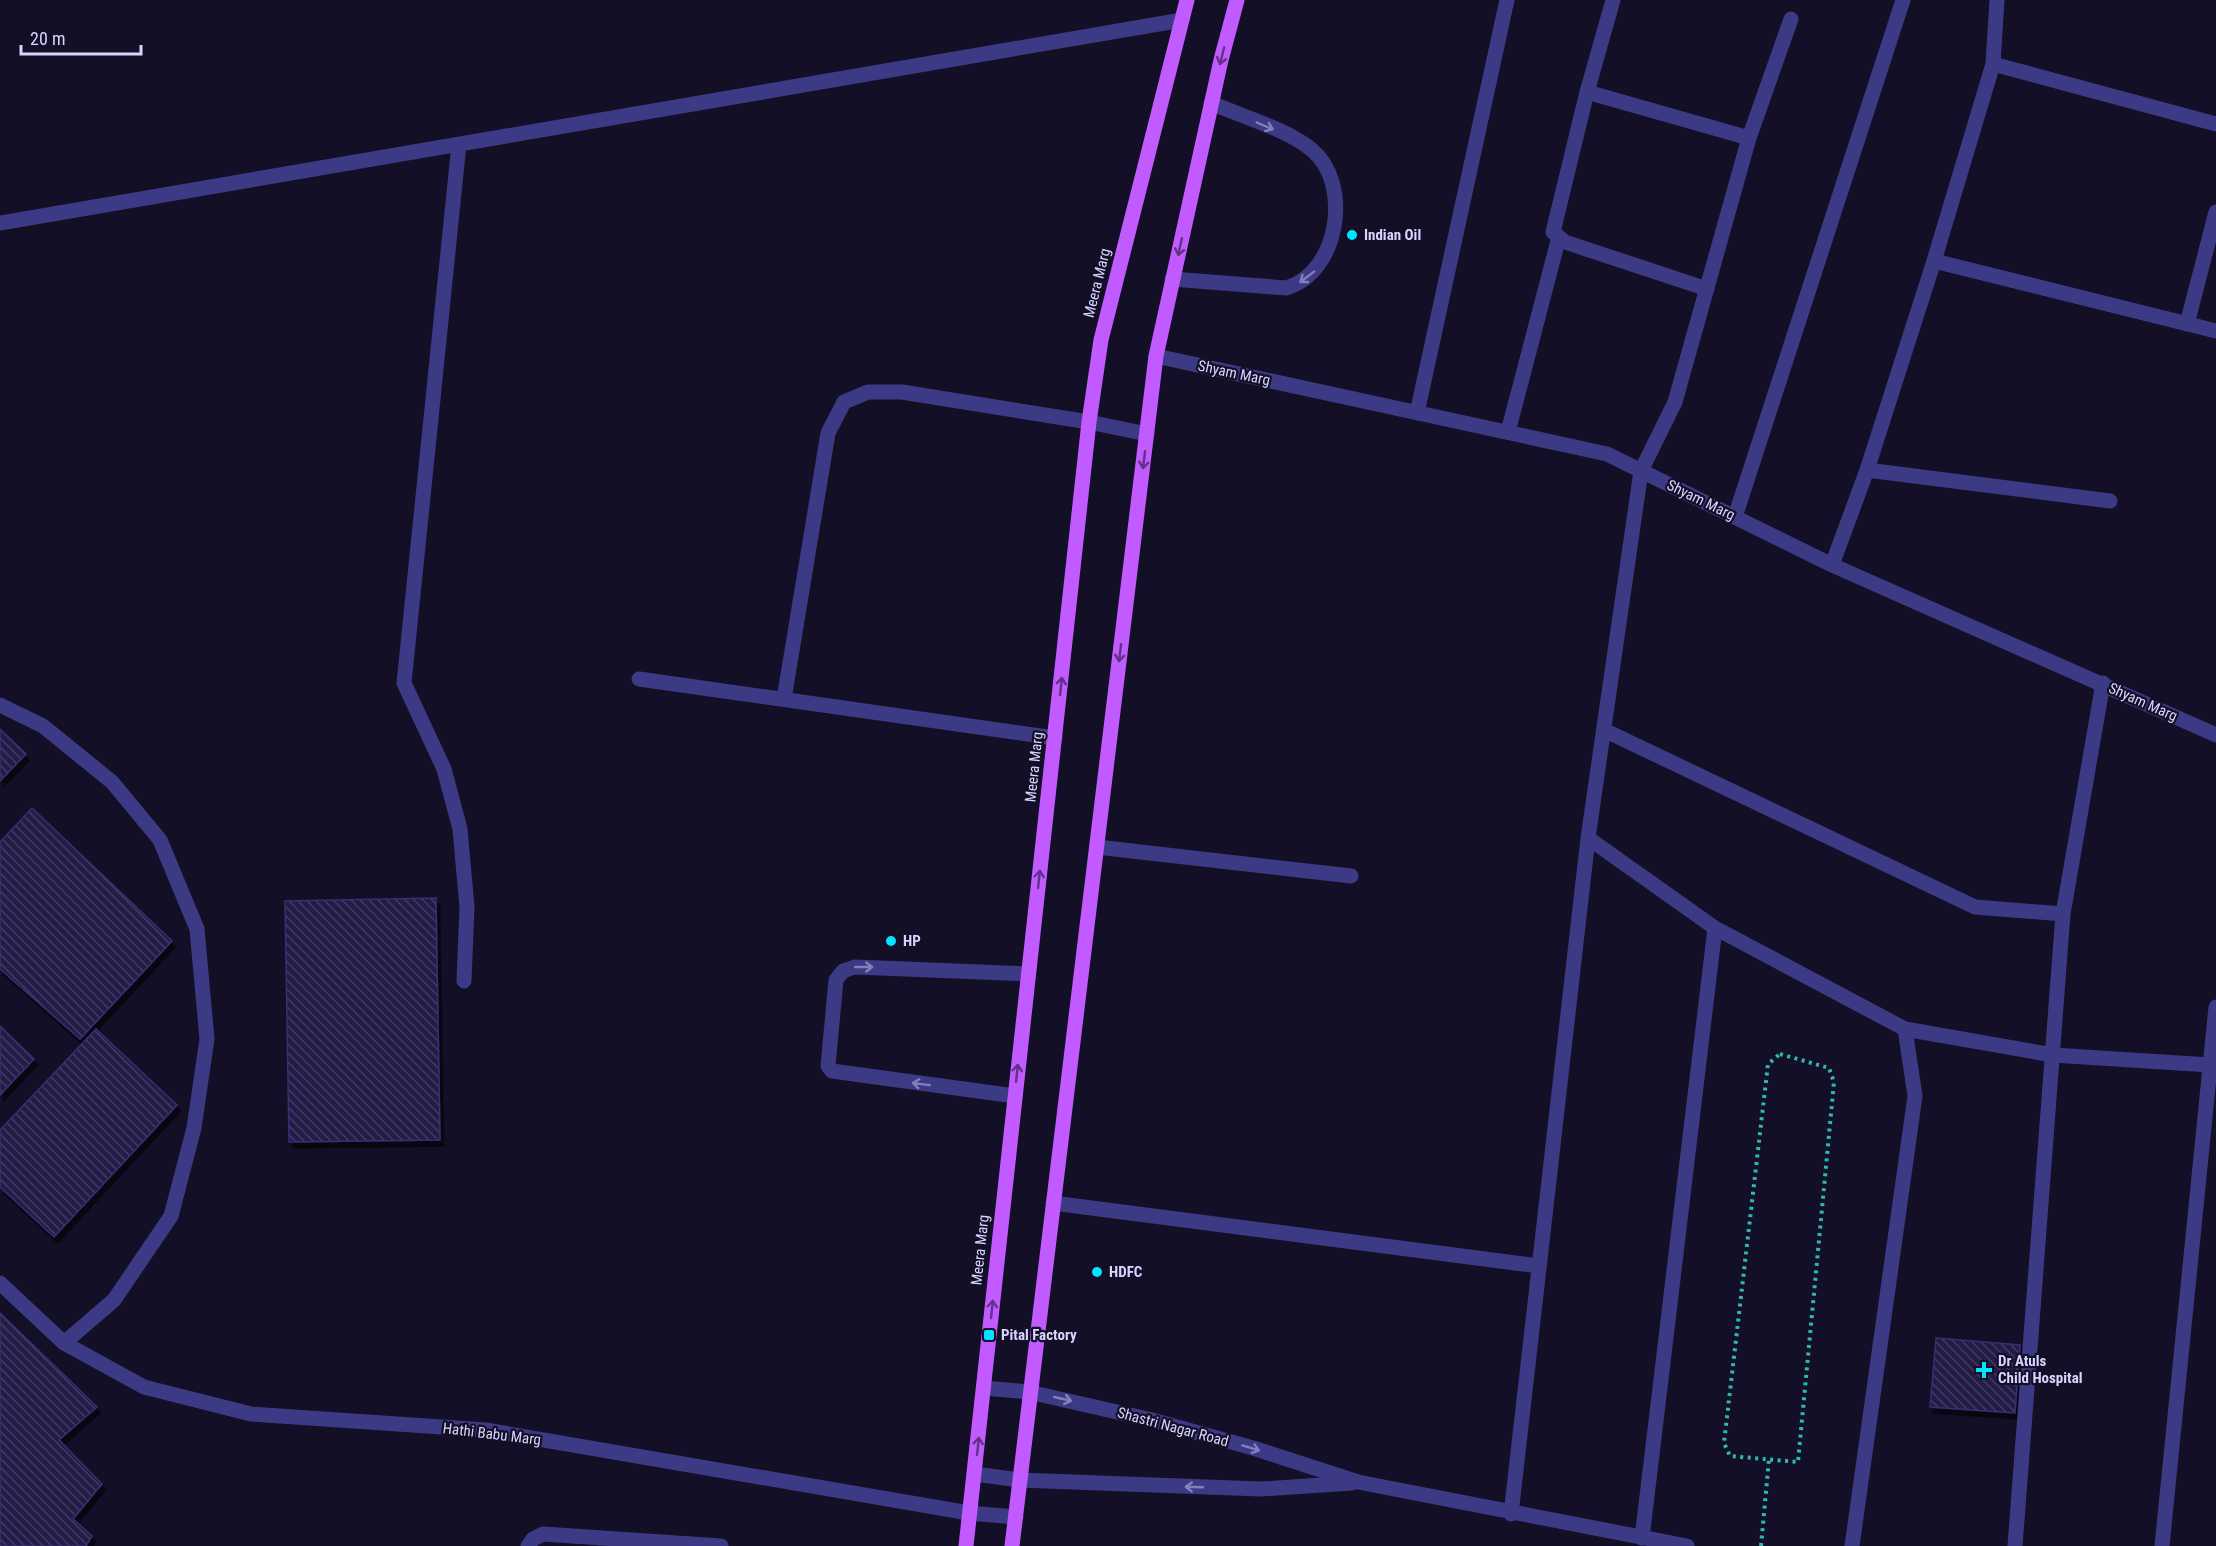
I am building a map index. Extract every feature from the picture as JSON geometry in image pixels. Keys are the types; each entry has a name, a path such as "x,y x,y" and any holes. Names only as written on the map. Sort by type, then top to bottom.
{"main road":[{"name":"Meera Marg","path":"966,1546 1089,422 1101,340 1187,0"},
{"path":"1012,1546 1156,356 1211,103 1237,0"}],"street":[{"path":"1417,413 1507,0"},
{"path":"1613,0 1587,92 1553,232 1565,242 1707,289"},
{"path":"1735,517 1903,0"},
{"path":"1832,565 1867,470 1934,261 1993,64 1997,0"},
{"path":"1511,1514 1588,838 1641,471 1675,402 1749,138 1791,19"},
{"path":"0,223 1182,20"},
{"path":"1993,64 2216,124"},
{"path":"1587,92 1749,138"},
{"path":"1172,279 1286,288 1297,284 1315,272 1330,245 1335,197 1326,167 1319,156 1296,140 1211,103"},
{"path":"459,144 404,683 444,769 460,829 467,907 464,981"},
{"path":"2187,324 2216,212"},
{"path":"1508,432 1559,237"},
{"path":"1934,261 2216,331"},
{"name":"Shyam Marg","path":"1156,356 1606,454 1832,565 2103,683 2216,735"},
{"path":"784,699 828,432 844,402 868,392 902,392 1089,422 1147,434"},
{"path":"1867,470 2110,501"},
{"path":"639,679 1055,738"},
{"path":"2015,1546 2063,914 2103,683"},
{"path":"0,705 43,726 112,782 160,840 197,929 207,1039 194,1128 171,1216 114,1300 64,1343"},
{"path":"1604,730 1975,907 2063,914"},
{"path":"1588,838 1715,928 1905,1029 2053,1055 2210,1065"},
{"path":"1097,847 1351,876"},
{"path":"1642,1538 1715,928"},
{"path":"1015,1096 832,1071 828,1066 836,980 843,971 855,967 1028,974"},
{"path":"2162,1546 2216,1007"},
{"path":"1852,1546 1915,1096 1905,1029"},
{"path":"1053,1203 1539,1266"},
{"name":"Hathi Babu Marg","path":"0,1283 64,1343 144,1387 251,1413 486,1430 969,1513 1016,1517"},
{"name":"Shastri Nagar Road","path":"984,1388 1029,1392 1231,1442 1358,1482 1511,1514 1686,1546"},
{"name":"Shastri Nagar Road","path":"975,1474 1019,1480 1261,1489 1303,1488 1358,1482"},
{"path":"528,1546 543,1534 721,1546"}],"path":[{"path":"1780,1054 1829,1068 1834,1082 1800,1454 1798,1462 1770,1459 1730,1456 1724,1443 1768,1064 1780,1054"},
{"path":"1761,1546 1770,1459"}],"building":[{"path":"0,729 26,754 0,781"},
{"path":"32,808 172,941 80,1039 0,969 0,842"},
{"path":"436,898 440,1140 289,1142 285,901"},
{"path":"0,1026 34,1059 0,1095"},
{"path":"96,1029 177,1105 54,1237 0,1187 0,1130"},
{"path":"0,1313 97,1407 59,1440 102,1484 73,1519 92,1536 86,1546 0,1546"},
{"path":"1936,1338 2020,1345 2015,1413 1930,1407"}],"place":[{"name":"Indian Oil","path":"1352,235"},
{"name":"HP","path":"891,941"},
{"name":"HDFC","path":"1097,1272"},
{"name":"Pital Factory","path":"989,1335"},
{"name":"Dr Atuls Child Hospital","path":"1984,1370"}]}
